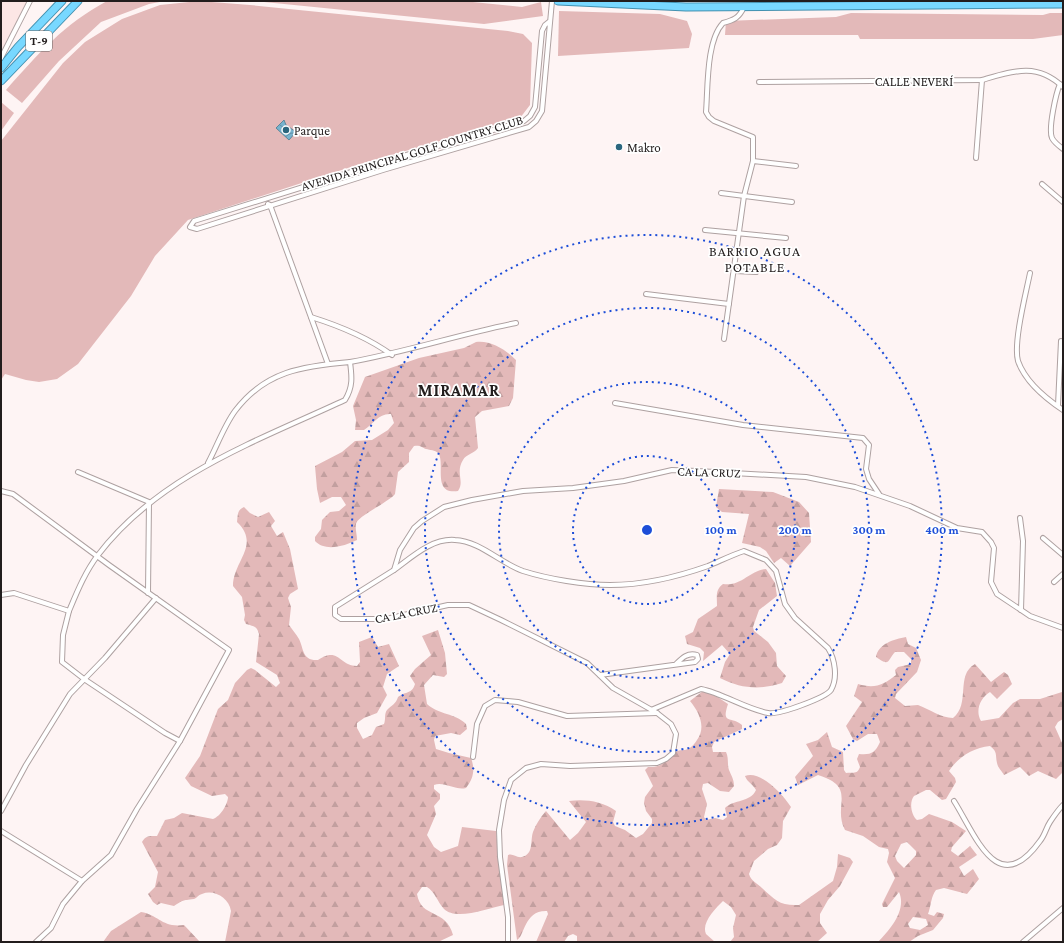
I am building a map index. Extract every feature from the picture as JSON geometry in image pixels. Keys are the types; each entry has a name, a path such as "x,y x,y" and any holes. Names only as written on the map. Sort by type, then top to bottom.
{"highway":[{"name":"T-9","path":"1,68 18,47 62,1"},
{"name":"T-9","path":"1,81 78,1"},
{"name":"T-9","path":"71,8 83,1"},
{"path":"558,1 640,6 744,8 1063,4"}],"street":[{"path":"1,58 30,1"},
{"path":"550,21 552,1"},
{"path":"724,340 735,271 738,233 744,196 753,161 753,138 750,135 714,121 709,118 706,112 710,60 717,32 723,23 735,20 744,8"},
{"name":"AVENIDA PRINCIPAL GOLF COUNTRY CLUB","path":"550,21 542,111 536,121 528,127 390,167 197,229 190,227 194,222 396,158 524,121 530,116 535,107 542,31 545,25 550,21"},
{"name":"CALLE NEVERÍ","path":"759,82 982,80 1010,72 1037,71 1061,86"},
{"path":"976,158 982,80"},
{"path":"1061,86 1056,92 1051,133 1052,138 1063,149"},
{"path":"753,161 796,166"},
{"path":"1042,184 1063,202"},
{"path":"721,193 792,202"},
{"path":"259,202 270,205 328,364"},
{"path":"705,230 786,238"},
{"path":"735,271 756,272"},
{"path":"1030,273 1017,344 1018,359 1025,376 1041,392 1063,410"},
{"path":"646,294 729,304"},
{"path":"311,317 341,326 379,345 392,355"},
{"path":"208,463 234,412 252,392 272,378 299,369 392,355 474,331 516,323"},
{"path":"1058,405 1061,341"},
{"path":"180,741 165,733 84,680 64,664 61,659 63,635 69,611 81,582 97,556 149,502 208,463 345,400 351,391 352,380 350,362"},
{"path":"615,403 743,424 863,438 868,442 869,449 866,468 869,479 879,494"},
{"name":"CA LA CRUZ","path":"508,942 508,917 500,858 499,830 504,800 510,780 526,768 542,764 570,766 657,764 673,753 676,734 671,724 651,710 613,688 587,663 535,636 469,605 448,605 386,619 341,619 335,615 335,607 394,570 400,550 414,528 422,520 444,507 472,500 523,491 573,488 624,481 672,470 806,477 855,487 879,494 910,506 957,528 982,532 986,535 994,548 992,582 993,588 998,594 1030,616 1063,628"},
{"path":"78,472 149,502"},
{"path":"1,491 13,494 148,593 229,650 180,741 137,809 111,855 82,881 63,904 48,932 36,942"},
{"path":"148,593 149,502"},
{"path":"1020,518 1023,547 1021,610"},
{"path":"1043,538 1063,555"},
{"path":"394,570 431,544 454,540 471,543 501,561 523,571 567,580 609,585 641,583 673,576 707,566 744,552 766,560 776,571 785,604 795,618 828,648 831,653 835,675 834,683 830,691 788,711 769,713 701,689 651,710"},
{"path":"1054,582 1063,574"},
{"path":"1,595 14,593 69,611"},
{"path":"1,811 26,765 70,694 105,658 156,598"},
{"path":"600,675 695,662 698,659 697,655 692,653 686,655 676,664"},
{"path":"473,757 477,724 485,706 495,700 518,702 567,716 657,714"},
{"path":"954,801 981,846 993,860 999,864 1007,866 1019,862 1037,846 1042,840 1049,823 1063,804"},
{"path":"1,831 82,881"},
{"path":"1022,942 1063,908"}],"shaded area":[{"path":"1,1 27,1 1,52"}],"green space":[{"path":"107,1 165,1 149,4 101,22 59,61 22,103 6,90 52,41 78,20"},
{"path":"199,1 508,31 523,34 532,43 530,105 520,118 360,164 188,220 155,256 131,296 78,364 57,379 39,382 5,374 1,380 1,141 63,63 85,42 122,19 160,5"},
{"path":"253,1 463,1 522,7 541,2 543,16 484,24"},
{"path":"559,11 660,14 687,21 692,34 689,48 558,56"},
{"path":"851,13 1043,15 1050,13 1063,13 1063,35 1033,39 860,39 858,35 725,35 726,21 836,17"},
{"path":"1,102 14,113 1,131"},
{"path":"476,342 498,346 516,360 513,398 509,406 482,411 475,417 478,448 464,458 460,469 461,484 458,491 450,491 445,488 442,483 441,463 438,453 419,446 414,446 409,453 409,462 398,472 395,494 357,521 357,540 335,547 324,546 315,541 315,537 321,529 322,520 330,512 339,511 346,505 341,497 332,497 320,503 315,466 342,452 355,441 372,440 388,430 394,423 391,414 387,414 380,417 364,430 355,430 356,420 353,406 365,377 419,358 464,348"},
{"path":"719,489 773,492 799,502 809,513 811,542 790,566 781,558 774,563 766,551 760,547 742,543 749,514 722,512 716,507"},
{"path":"244,507 250,513 258,517 269,512 275,521 271,526 277,536 283,532 290,549 298,589 290,594 288,598 291,607 289,625 299,639 304,654 309,659 318,660 330,655 339,658 346,663 357,666 360,662 359,642 372,637 378,647 389,644 399,666 387,674 383,687 387,695 377,713 364,718 357,723 357,728 363,739 372,735 376,727 384,724 387,710 395,703 398,697 410,691 414,687 415,684 410,676 415,669 431,655 422,636 438,630 445,653 447,674 444,677 433,675 424,685 427,704 432,708 462,720 466,724 467,729 460,735 451,733 435,736 434,740 436,749 471,758 473,770 471,781 466,788 462,789 442,784 434,785 434,789 440,794 440,799 434,806 436,814 427,835 434,847 441,852 458,846 462,827 496,831 504,905 473,913 456,914 444,909 430,889 427,887 422,887 417,894 419,902 428,911 445,921 450,927 453,935 438,942 225,942 231,911 230,906 220,896 211,893 201,894 194,899 182,901 174,906 161,903 157,905 148,894 155,887 158,872 142,842 145,838 148,836 157,836 165,820 174,818 182,813 213,819 216,818 227,803 228,797 225,794 212,796 191,786 185,778 200,756 218,709 228,700 235,683 247,670 251,668 276,687 280,683 277,675 256,662 259,634 256,628 246,624 244,620 245,615 242,597 233,586 234,577 246,546 244,530 237,522 239,511"},
{"path":"766,569 775,583 777,596 759,610 753,627 754,631 768,642 776,653 777,666 786,676 782,683 766,687 743,686 720,678 725,662 730,654 722,645 703,661 704,652 700,648 687,644 685,636 693,632 698,619 717,606 717,597 720,586 723,584 735,583 755,572"},
{"path":"906,637 908,644 916,648 921,660 917,672 896,694 895,698 905,706 918,705 940,715 953,718 961,705 966,675 969,669 975,664 991,682 1004,672 1008,675 1012,684 997,699 990,692 986,695 981,701 978,713 981,721 999,718 1013,703 1020,699 1040,699 1062,692 1063,719 1058,722 1055,727 1063,745 1063,772 1056,779 1038,771 1029,776 1020,767 1004,775 999,768 995,752 990,746 972,751 957,761 949,771 955,778 956,782 946,799 942,800 930,790 926,790 914,796 912,799 911,808 913,815 917,820 922,819 929,814 952,822 966,831 952,847 951,851 958,856 970,846 977,855 959,867 964,876 973,869 979,879 967,894 944,888 934,892 928,914 934,916 937,912 944,914 943,918 933,930 918,936 909,942 878,942 892,926 901,906 899,892 887,907 883,907 882,904 895,878 887,862 889,853 888,849 879,847 863,836 845,830 841,813 841,791 837,785 818,775 798,785 795,777 813,756 806,744 818,740 827,732 832,747 843,752 844,770 846,773 854,773 859,770 860,767 857,759 859,754 870,754 876,749 880,742 877,734 868,734 857,741 853,739 846,726 862,702 854,696 858,684 874,686 883,684 896,675 895,670 898,667 911,664 911,659 904,652 895,652 888,662 884,662 876,657 877,652 883,645","holes":["907,842 916,851 916,855 904,868 897,861 895,856 901,844","913,917 926,919 928,925 920,930 910,928 908,924"]},
{"path":"703,691 716,696 728,704 726,718 742,725 742,729 714,742 712,747 713,752 726,752 728,768 733,779 734,786 729,792 720,791 708,783 703,784 702,789 707,804 704,817 706,820 715,818 723,820 727,817 725,808 733,803 750,797 753,794 756,790 745,776 751,775 764,780 783,796 791,807 783,821 782,838 777,845 768,849 754,861 749,874 754,882 774,899 782,903 799,905 833,881 837,867 838,854 850,858 853,862 840,886 828,900 820,914 820,923 827,933 817,942 730,942 734,937 733,928 736,915 731,907 723,901 710,916 705,925 706,934 715,942 577,942 577,936 573,934 568,936 564,942 536,942 548,914 547,911 539,912 534,915 526,924 520,938 517,940 507,865 508,855 522,857 528,853 531,847 534,829 546,811 570,840 578,833 586,822 569,801 581,800 605,805 616,811 613,822 615,826 625,830 636,838 643,834 652,823 652,819 646,811 644,803 645,797 653,786 645,770 648,767 661,765 676,752 688,749 695,742 700,735 701,720 697,710 690,701"},
{"path":"141,912 171,925 184,925 200,942 103,942 111,931"}],"water":[{"name":"Parque","path":"284,120 286,125 296,132 289,140 276,128"}],"place":[{"name":"Parque","path":"286,130"},
{"name":"Makro","path":"619,147"}],"district":[{"name":"BARRIO AGUA POTABLE","path":"755,260"},
{"name":"MIRAMAR","path":"459,390"}]}
